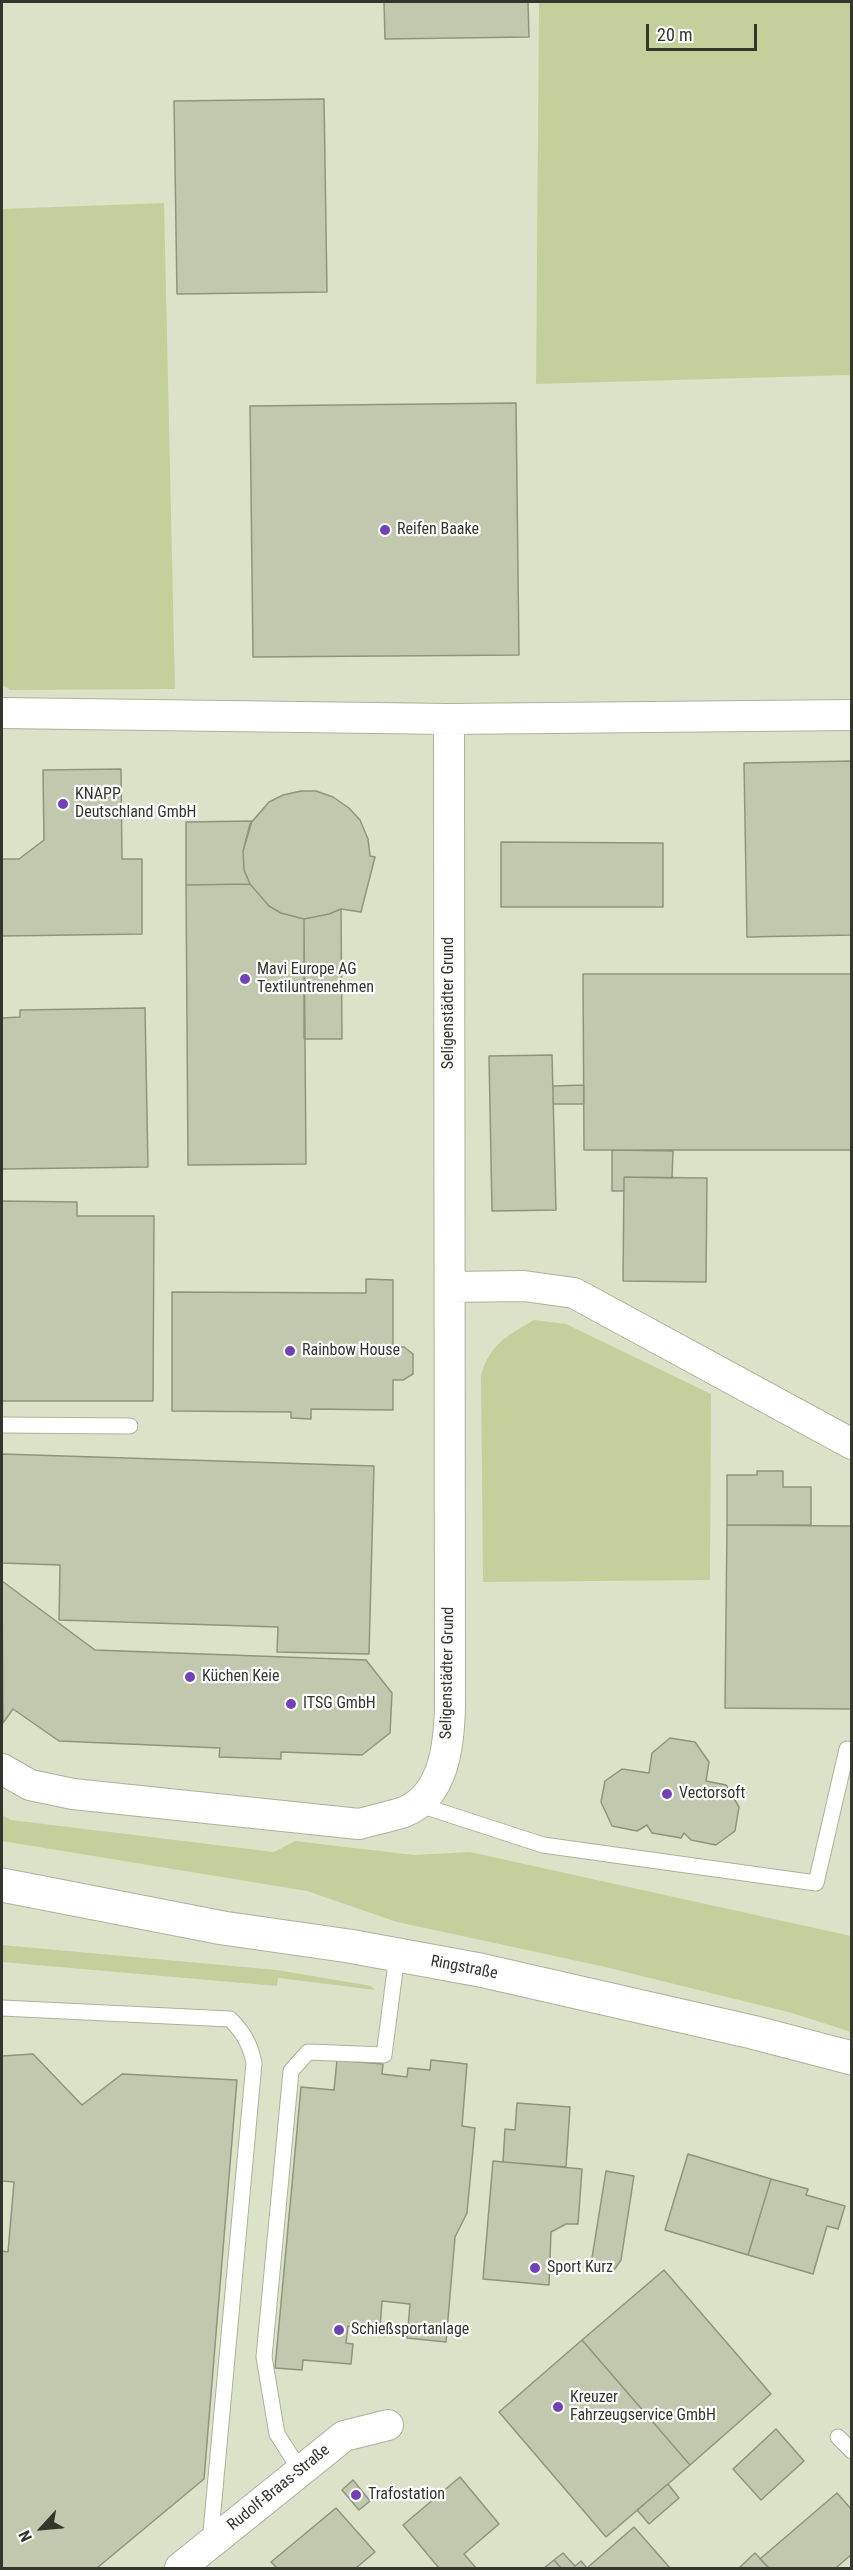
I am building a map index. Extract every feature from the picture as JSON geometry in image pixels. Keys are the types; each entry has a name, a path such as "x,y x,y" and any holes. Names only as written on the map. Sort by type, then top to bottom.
{"main road":[{"name":"Ringstraße","path":"2,1885 223,1928 396,1955 608,1998 852,2058"},
{"name":"Ringstraße","path":"2,1902 71,1900"}],"street":[{"path":"2,713 449,718 852,715"},
{"name":"Seligenstädter Grund","path":"2,1769 30,1785 73,1794 358,1824 405,1811 417,1804 432,1787 442,1767 449,1738 449,718"},
{"path":"450,1287 547,1287 574,1293 852,1444"},
{"name":"Rudolf-Braas-Straße","path":"180,2568 344,2436 388,2425"}],"lane":[{"path":"2,1425 130,1426"},
{"path":"417,1804 543,1845 816,1883 847,1749"},
{"path":"300,2470 278,2434 264,2357 291,2071 308,2052 384,2055 396,1955"},
{"path":"2,2007 230,2019 241,2030 250,2047 254,2063 210,2543"},
{"path":"838,2437 852,2451"}],"green space":[{"path":"539,2 851,2 851,375 536,384"},
{"path":"164,203 175,689 10,690 2,685 2,209"},
{"path":"534,1320 566,1324 711,1394 710,1580 483,1582 481,1375 489,1355 495,1348 508,1336"},
{"path":"2,1815 11,1820 274,1852 295,1841 414,1855 470,1852 851,1936 851,2032 792,2013 601,1966 397,1922 307,1891 2,1841"},
{"path":"2,1945 277,1970 371,1986 375,1990 278,1978 277,1986 2,1962"}],"building":[{"path":"384,2 528,2 529,37 385,39"},
{"path":"324,99 327,292 177,294 174,101"},
{"name":"Reifen Baake","path":"516,403 519,655 253,657 250,406"},
{"path":"852,761 852,935 747,937 744,763"},
{"path":"121,769 122,859 142,859 142,934 2,936 2,859 19,859 44,840 43,770"},
{"path":"301,791 316,791 333,797 349,808 360,820 368,839 370,856 375,857 361,912 341,909 304,919 281,913 269,906 250,884 244,870 243,851 250,824 269,802 283,795"},
{"path":"252,821 243,851 244,870 250,884 186,885 186,822"},
{"path":"501,842 663,843 663,907 501,907"},
{"name":"Mavi Europe AG Textiluntrenehmen","path":"250,884 269,906 281,913 304,919 306,1164 188,1165 186,885"},
{"path":"341,909 342,1039 304,1039 304,919"},
{"path":"583,974 852,974 852,1150 584,1150"},
{"path":"145,1008 148,1167 2,1169 2,1018 20,1017 20,1010"},
{"path":"552,1055 556,1210 492,1211 489,1056"},
{"path":"584,1085 584,1104 553,1104 553,1086"},
{"path":"612,1150 673,1151 672,1178 624,1177 624,1191 612,1191"},
{"path":"624,1177 707,1178 706,1282 623,1281"},
{"path":"2,1201 77,1202 77,1216 154,1216 153,1401 2,1401"},
{"name":"Rainbow House","path":"366,1279 393,1280 393,1347 404,1347 413,1354 413,1374 403,1380 393,1380 393,1410 311,1409 311,1419 291,1418 291,1412 172,1411 172,1292 366,1293"},
{"path":"2,1454 374,1466 369,1654 277,1652 278,1627 59,1620 60,1565 2,1563"},
{"path":"757,1471 783,1471 783,1487 811,1487 811,1525 727,1525 727,1475 757,1475"},
{"path":"727,1525 852,1526 852,1709 725,1708"},
{"name":"Küchen Keie","path":"2,1581 95,1650 366,1660 392,1693 390,1733 362,1755 281,1752 281,1759 219,1757 220,1748 59,1741 13,1709 3,1723"},
{"name":"Vectorsoft","path":"670,1738 695,1742 709,1762 706,1781 726,1785 739,1807 735,1831 716,1845 691,1840 684,1833 681,1838 652,1833 647,1825 637,1831 612,1826 601,1802 605,1781 622,1769 649,1773 652,1753"},
{"path":"33,2054 82,2105 122,2074 237,2080 204,2479 97,2568 2,2568 2,2251 8,2252 14,2182 2,2181 2,2056"},
{"path":"337,2060 383,2064 382,2074 407,2077 408,2068 430,2070 431,2060 467,2064 462,2126 475,2128 467,2213 455,2237 446,2342 407,2338 410,2304 382,2301 380,2328 348,2326 346,2343 353,2344 351,2364 303,2360 302,2370 275,2368 301,2087 334,2090"},
{"path":"517,2103 570,2107 566,2167 503,2162 505,2129 515,2130"},
{"path":"688,2154 771,2179 748,2255 665,2230"},
{"path":"493,2161 582,2169 578,2224 566,2224 551,2232 549,2285 483,2279"},
{"path":"606,2171 634,2176 621,2260 612,2273 590,2270"},
{"path":"771,2179 808,2189 806,2195 845,2206 838,2229 827,2226 813,2274 748,2255"},
{"path":"664,2270 771,2394 690,2465 582,2340"},
{"path":"582,2340 690,2465 606,2537 499,2412"},
{"path":"776,2429 804,2461 761,2500 733,2469"},
{"path":"460,2477 499,2524 464,2554 476,2568 439,2568 403,2525"},
{"name":"Trafostation","path":"353,2480 370,2501 359,2510 342,2490"},
{"path":"668,2484 679,2498 649,2524 637,2510"},
{"path":"837,2493 852,2510 852,2554 838,2568 769,2568 760,2559"},
{"path":"336,2508 375,2552 356,2568 277,2568 271,2562"},
{"path":"634,2527 670,2568 587,2568"},
{"path":"563,2553 575,2566 581,2561 587,2568 561,2568 554,2560"},
{"path":"755,2553 769,2568 740,2567"},
{"path":"554,2560 561,2568 544,2568"}],"place":[{"name":"Reifen Baake","path":"385,530"},
{"name":"KNAPP Deutschland GmbH","path":"63,804"},
{"name":"Mavi Europe AG Textiluntrenehmen","path":"245,979"},
{"name":"Rainbow House","path":"290,1351"},
{"name":"Küchen Keie","path":"190,1677"},
{"name":"ITSG GmbH","path":"291,1704"},
{"name":"Vectorsoft","path":"667,1794"},
{"name":"Sport Kurz","path":"535,2268"},
{"name":"Schießsportanlage","path":"339,2330"},
{"name":"Kreuzer Fahrzeugservice GmbH","path":"558,2407"},
{"name":"Trafostation","path":"356,2495"}]}
